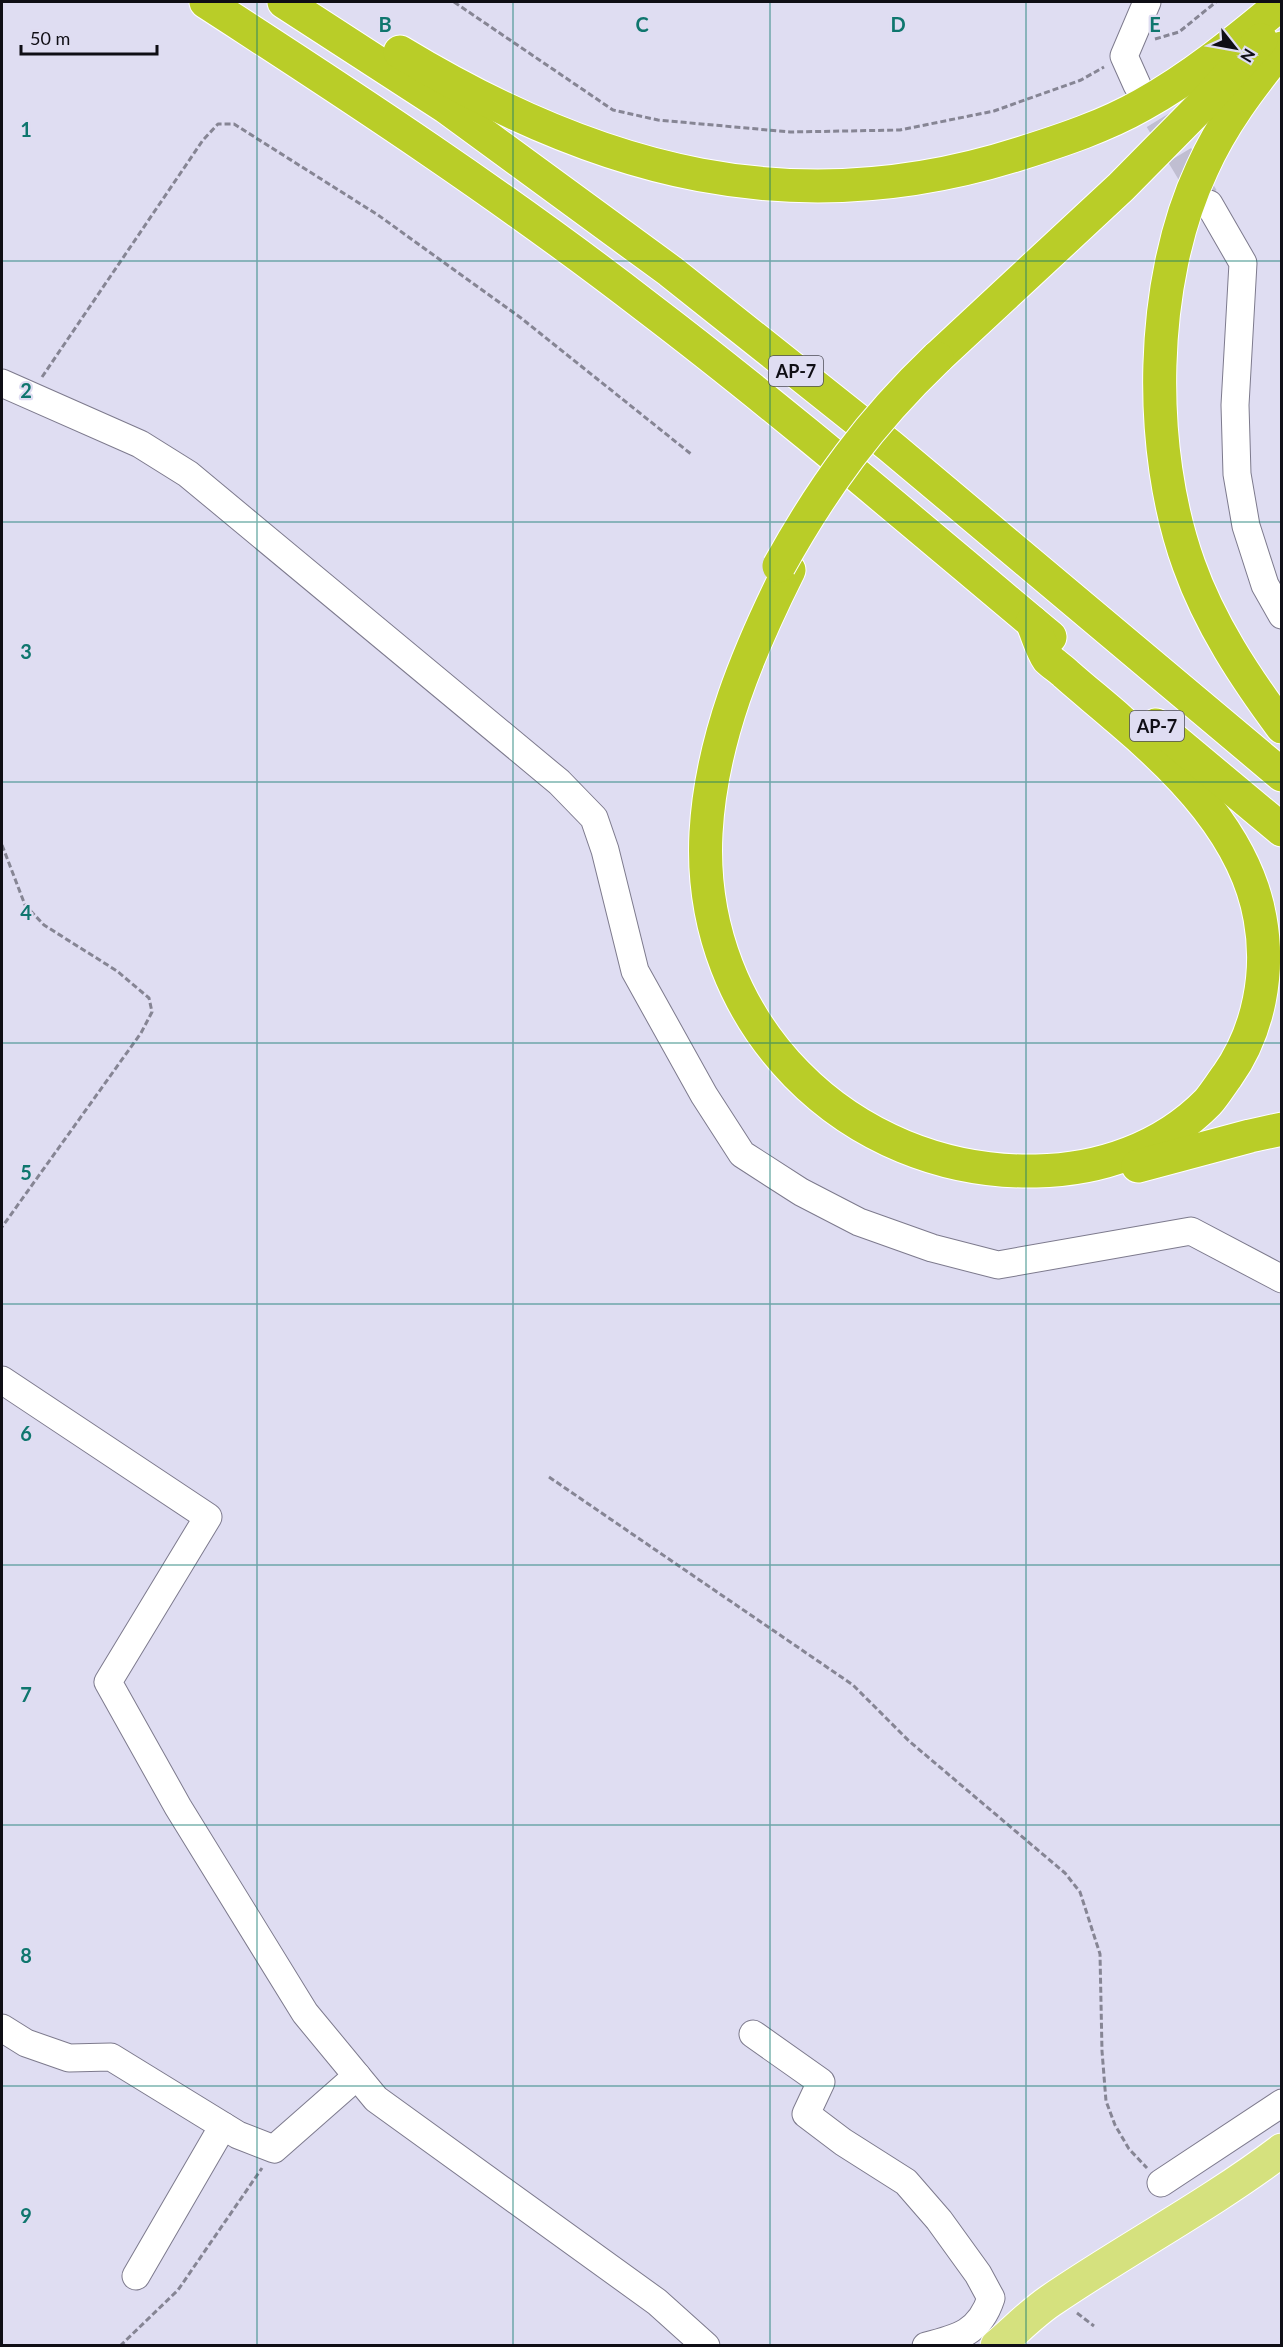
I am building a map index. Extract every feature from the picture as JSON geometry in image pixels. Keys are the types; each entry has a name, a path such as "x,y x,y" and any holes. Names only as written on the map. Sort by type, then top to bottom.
{"highway":[{"name":"AP-7","path":"206,2 423,144 647,306 862,480 1281,830"},
{"name":"AP-7","path":"284,2 446,107 670,272 890,446 1281,775"},
{"path":"318,2 438,74 522,118 584,144 643,163 708,177 769,184 829,186 896,183 969,169 1063,140 1142,106 1233,45 1281,3"},
{"path":"941,362 1205,102 1281,15"},
{"path":"1281,30 1213,109 1129,195 941,362 906,388 849,454 823,490 784,568 749,628 719,709 701,782 696,817 694,861 700,913 713,963 745,1027 774,1065 816,1108 866,1142 913,1163 938,1171 992,1181 1022,1183 1081,1179 1281,1130"},
{"path":"1281,48 1231,115 1211,150 1192,193 1173,256 1162,325 1158,401 1167,482 1189,565 1220,633 1281,727"},
{"name":"AP-7","path":"784,568 729,712 711,792 706,835 706,861 711,911 723,960 742,1001 768,1040 802,1079 824,1099 871,1133 916,1153 965,1166 1022,1172 1060,1170 1114,1160 1163,1139 1209,1101 1238,1061 1257,1016 1265,962 1260,915 1246,872 1221,826 1191,788 1149,745 1048,658 1032,622"}],"main road":[{"path":"1011,2346 1075,2302 1138,2244 1220,2195 1281,2150"},
{"path":"997,2346 1048,2302 1075,2302"}],"street":[{"path":"1137,85 1124,56 1147,2"},
{"path":"1209,204 1243,263 1236,405 1237,474 1246,526 1265,585 1281,615"},
{"path":"2,383 140,444 188,474 559,782 594,818 605,850 635,971 687,1066 742,1154 801,1192 859,1221 932,1248 999,1265 1191,1231 1281,1279"},
{"path":"2,1380 208,1517 108,1682 178,1807 305,2013 376,2099 657,2302 706,2346"},
{"path":"2,2028 26,2043 69,2058 111,2057 238,2135 274,2149 357,2076"},
{"path":"753,2034 821,2082 806,2114 843,2142 906,2182 939,2220 978,2274 991,2298 986,2315 967,2333 926,2346"},
{"path":"1161,2183 1281,2103"},
{"path":"136,2276 223,2126"}],"path":[{"path":"454,2 613,110 658,120 790,132 900,130 994,111 1081,80 1154,39 1179,32 1216,2"},
{"path":"26,394 35,387 203,140 218,124 234,124 397,229 521,318 691,454"},
{"path":"2,845 25,905 44,925 117,971 149,998 152,1012 141,1033 2,1227"},
{"path":"549,1477 853,1685 909,1741 1065,1874 1080,1892 1100,1954 1102,2051 1106,2101 1115,2125 1129,2150 1161,2183"},
{"path":"120,2346 177,2290 251,2186 274,2149"},
{"path":"1075,2302 1094,2326"}],"tunnel":[{"path":"1137,85 1205,197"}]}
